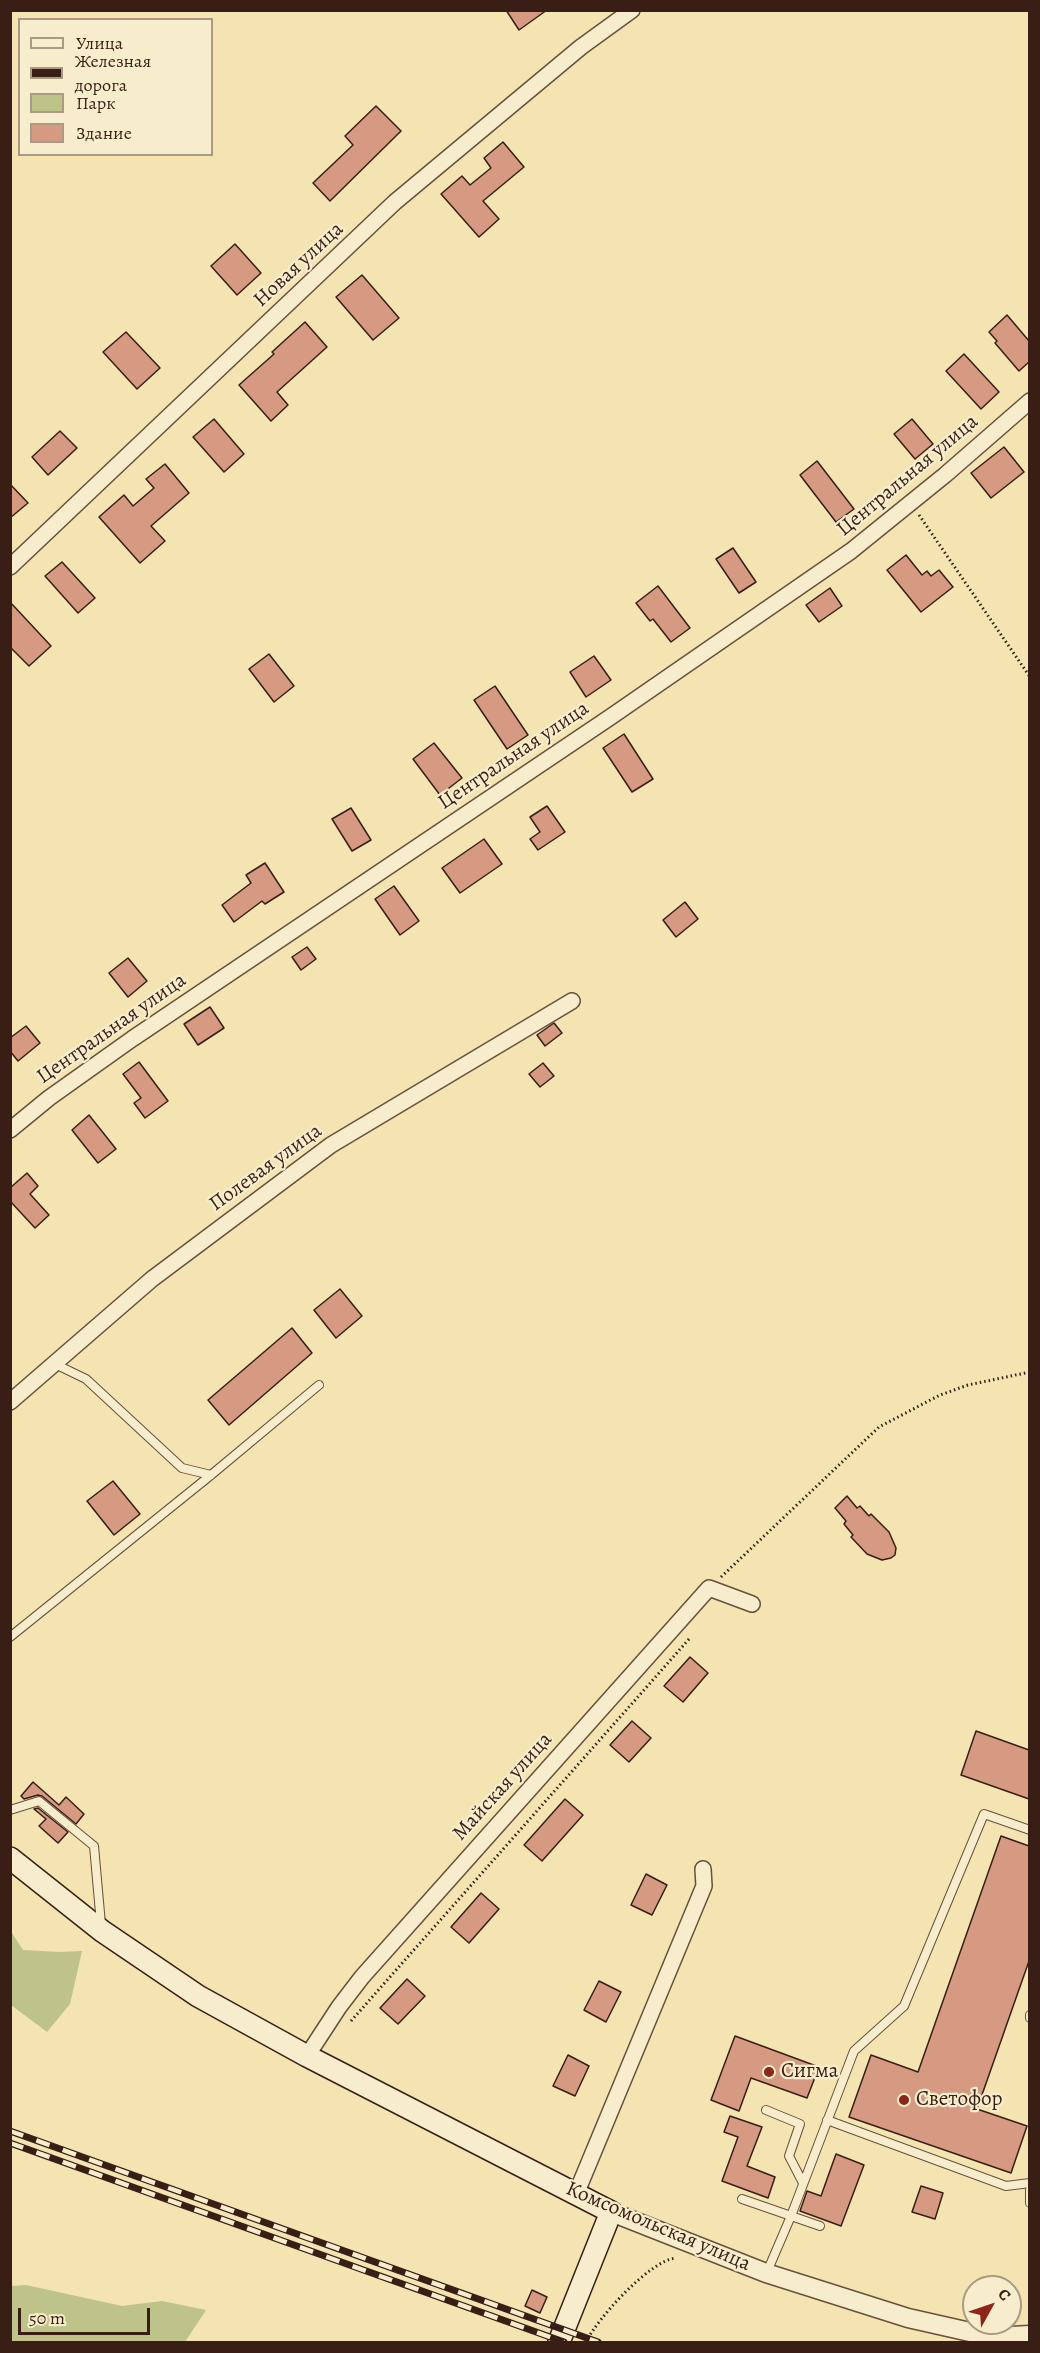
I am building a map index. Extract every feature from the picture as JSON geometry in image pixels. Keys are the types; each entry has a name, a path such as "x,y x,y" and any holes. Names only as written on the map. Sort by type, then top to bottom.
{"main road":[{"name":"Комсомольская улица","path":"10,1858 102,1931 198,1996 307,2056 611,2212"},
{"path":"559,2343 611,2212"}],"street":[{"name":"Новая улица","path":"10,567 395,202 581,47 632,10"},
{"name":"Центральная улица","path":"10,1130 49,1098 122,1045 638,698 851,551 912,504 1029,401"},
{"name":"Полевая улица","path":"10,1402 152,1279 332,1145 572,1001"},
{"path":"709,1588 752,1604"},
{"name":"Майская улица","path":"307,2056 362,1977 709,1588"},
{"path":"576,2194 704,1886 703,1869"},
{"name":"Комсомольская улица","path":"611,2212 766,2273 908,2318 951,2330 992,2337 1029,2335"}],"lane":[{"path":"55,1364 86,1379 182,1468 212,1475"},
{"path":"10,1637 212,1475 319,1385"},
{"path":"10,1810 39,1801 94,1846 102,1931"},
{"path":"766,2273 791,2216 854,2051 904,2006 984,1814 1029,1830"},
{"path":"766,2110 800,2124 789,2156 803,2183"},
{"path":"827,2120 1006,2186 1029,2183"},
{"path":"1029,2190 1029,2203"},
{"path":"742,2199 820,2226"}],"path":[{"path":"912,504 1029,677"},
{"path":"709,1588 879,1427 940,1395 968,1385 1029,1372"},
{"path":"348,2024 690,1638"},
{"path":"586,2343 600,2321 641,2279 659,2264 673,2258 682,2258"}],"green space":[{"path":"10,1930 23,1950 82,1951 70,2004 47,2032 11,2005"},
{"path":"26,2285 122,2306 162,2301 206,2310 185,2342 11,2342 11,2286"}],"building":[{"path":"506,10 547,10 519,30"},
{"path":"376,106 401,131 330,201 313,183 353,145 345,136"},
{"path":"503,142 524,167 483,201 499,219 479,237 441,194 462,176 470,185 491,168 484,158"},
{"path":"235,244 261,273 237,295 211,266"},
{"path":"362,275 399,318 373,340 336,297"},
{"path":"1007,315 1029,341 1029,362 1019,371 995,343 997,341 989,332"},
{"path":"305,322 327,347 277,392 288,405 271,421 239,385"},
{"path":"126,332 160,368 137,389 103,352"},
{"path":"964,354 999,392 981,409 946,371"},
{"path":"214,419 244,454 224,472 193,437"},
{"path":"912,419 933,444 915,459 894,434"},
{"path":"60,431 77,448 48,475 32,457"},
{"path":"1004,447 1024,472 991,498 971,473"},
{"path":"817,461 854,509 836,522 800,475"},
{"path":"165,464 189,493 151,526 165,541 140,563 99,517 124,495 133,506 154,488 146,479"},
{"path":"10,484 28,503 10,518"},
{"path":"733,548 756,582 739,593 716,559"},
{"path":"906,555 922,575 927,571 931,576 939,570 953,587 921,612 887,570"},
{"path":"62,562 95,598 78,613 45,576"},
{"path":"658,586 690,628 671,642 653,619 650,621 636,603"},
{"path":"830,588 842,606 819,622 806,605"},
{"path":"10,602 51,646 29,666 10,647"},
{"path":"269,654 294,686 274,702 249,669"},
{"path":"594,656 611,680 586,697 570,672"},
{"path":"495,686 528,735 507,749 474,700"},
{"path":"624,734 653,779 632,792 603,748"},
{"path":"434,743 462,778 440,795 413,759"},
{"path":"547,806 565,832 538,850 530,839 540,832 530,817"},
{"path":"351,808 371,840 352,851 332,819"},
{"path":"484,839 502,864 460,893 442,868"},
{"path":"265,863 284,892 265,904 262,901 234,922 222,905 251,883 246,875"},
{"path":"394,886 419,921 400,935 375,899"},
{"path":"685,902 698,919 676,937 663,920"},
{"path":"307,947 316,959 301,970 292,957"},
{"path":"128,958 147,981 128,997 109,973"},
{"path":"210,1007 224,1028 198,1045 184,1024"},
{"path":"554,1023 562,1033 545,1046 537,1035"},
{"path":"26,1026 40,1043 18,1061 10,1051 10,1038"},
{"path":"139,1062 168,1101 145,1118 134,1103 141,1098 123,1074"},
{"path":"543,1063 554,1076 540,1087 529,1074"},
{"path":"89,1115 116,1149 98,1163 72,1130"},
{"path":"27,1173 38,1186 30,1194 49,1215 35,1228 10,1201 10,1188"},
{"path":"340,1289 362,1316 336,1338 314,1310"},
{"path":"292,1328 312,1353 229,1425 208,1400"},
{"path":"113,1481 140,1514 114,1535 87,1501"},
{"path":"847,1496 857,1508 860,1506 869,1516 871,1514 889,1532 896,1548 895,1555 882,1560 867,1554 851,1537 853,1535 844,1524 846,1521 835,1508"},
{"path":"690,1657 708,1673 683,1702 664,1686"},
{"path":"632,1721 651,1738 629,1762 610,1745"},
{"path":"976,1731 1029,1750 1029,1799 961,1775"},
{"path":"33,1782 59,1805 66,1797 84,1814 76,1824 42,1796 24,1799 21,1796"},
{"path":"565,1799 583,1815 542,1861 524,1845"},
{"path":"38,1808 68,1832 58,1843 39,1826 46,1819 34,1809"},
{"path":"1001,1836 1029,1846 1029,1961 977,2109 1027,2126 1011,2173 849,2117 871,2055 918,2072"},
{"path":"646,1874 667,1885 652,1915 631,1905"},
{"path":"481,1893 499,1909 469,1943 451,1927"},
{"path":"407,1979 425,1996 398,2024 380,2008"},
{"path":"599,1981 621,1992 606,2022 584,2010"},
{"name":"Сигма","path":"735,2036 819,2067 807,2098 751,2078 739,2111 711,2100"},
{"path":"568,2055 589,2066 575,2096 553,2086"},
{"path":"730,2116 762,2127 747,2166 775,2177 768,2198 722,2181 738,2137 724,2132"},
{"path":"836,2154 864,2165 841,2226 800,2211 807,2191 821,2196"},
{"path":"921,2186 943,2193 935,2219 912,2212"},
{"path":"532,2290 547,2297 540,2313 525,2306"}],"railway":[{"path":"10,2131 598,2342"},
{"path":"10,2143 564,2342"}],"place":[{"name":"Сигма","path":"769,2072"},
{"name":"Светофор","path":"904,2100"}]}
